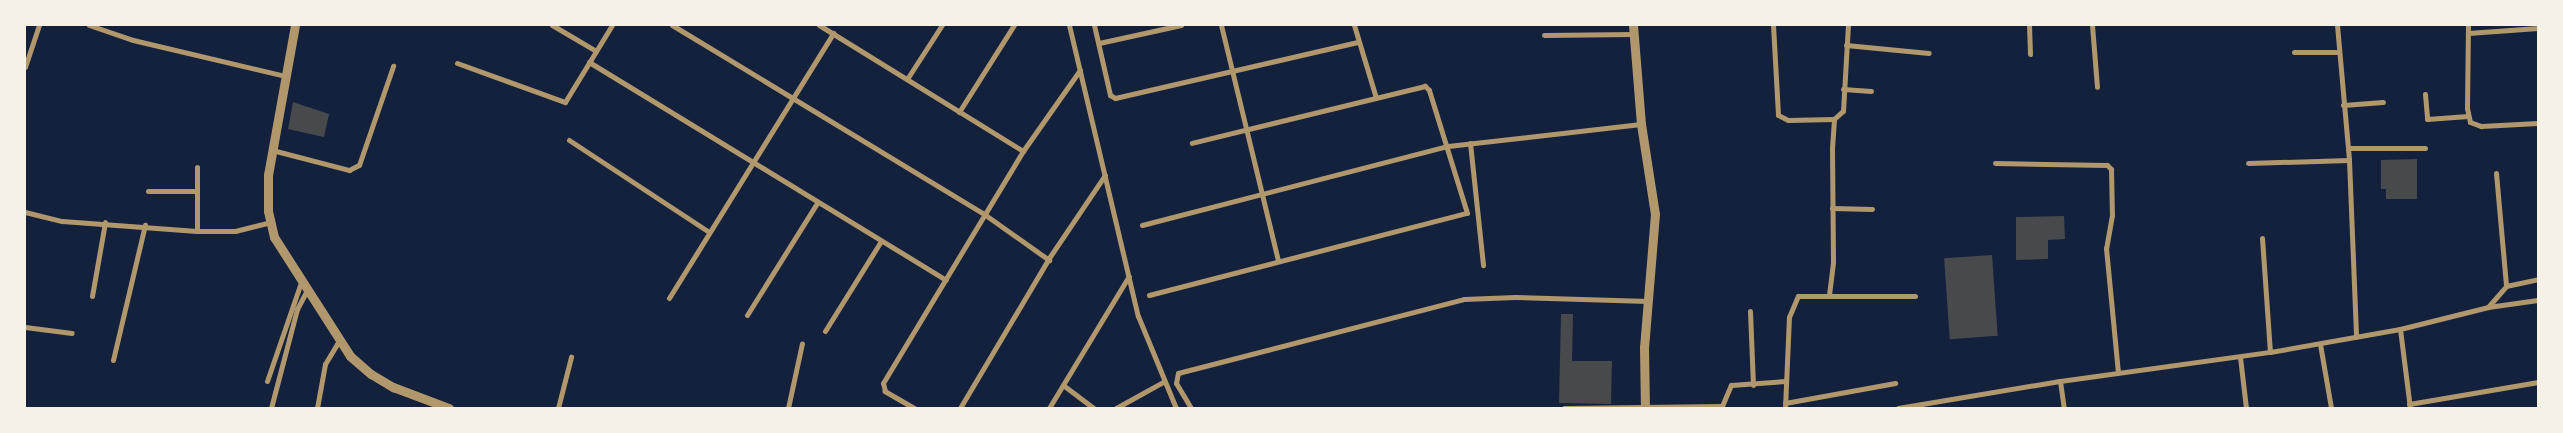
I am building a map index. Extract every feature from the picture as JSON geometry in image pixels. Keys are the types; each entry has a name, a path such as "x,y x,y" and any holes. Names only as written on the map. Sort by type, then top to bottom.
{"street":[{"path":"25,67 39,25"},
{"path":"89,25 133,40 285,76"},
{"path":"295,25 272,150 267,192 270,222 274,237 339,341 371,374 409,394 449,408"},
{"path":"552,25 596,51"},
{"path":"457,63 565,102 612,25"},
{"path":"672,25 984,214 1048,260"},
{"path":"819,25 1023,151"},
{"path":"959,112 1014,25"},
{"path":"1070,25 1138,316 1163,382 1176,408"},
{"path":"1094,25 1100,43 1110,95 1115,98 1358,42"},
{"path":"1100,43 1180,25"},
{"path":"1221,25 1264,195 1278,261"},
{"path":"1354,25 1376,98"},
{"path":"1773,25 1778,115 1788,120 1834,119 1843,111 1848,25"},
{"path":"2029,25 2030,54"},
{"path":"2092,25 2098,87"},
{"path":"2337,25 2349,160 2356,337"},
{"path":"2468,25 2469,119"},
{"path":"907,80 940,26"},
{"path":"2468,33 2538,28"},
{"path":"1544,35 1633,29 1641,124 1655,214 1644,347 1645,406"},
{"path":"669,298 832,33"},
{"path":"1846,45 1929,53"},
{"path":"2294,52 2338,52"},
{"path":"589,62 752,164 946,280"},
{"path":"272,150 349,170 359,165 393,66"},
{"path":"914,408 886,391 883,383 1023,151 1080,70"},
{"path":"1149,295 1464,215 1467,210 1428,87 1376,98 1192,144"},
{"path":"1843,89 1871,92"},
{"path":"2425,94 2426,119 2469,119 2481,126 2538,123"},
{"path":"2343,105 2383,102"},
{"path":"1829,295 1834,119"},
{"path":"1142,225 1448,146 1620,129 1641,124"},
{"path":"569,140 710,232"},
{"path":"1470,143 1483,265"},
{"path":"2348,148 2425,148"},
{"path":"2248,163 2349,160"},
{"path":"1995,163 2107,165 2111,168 2112,215 2106,248 2118,372"},
{"path":"197,167 197,231"},
{"path":"2496,173 2506,286"},
{"path":"960,408 1048,260 1105,176"},
{"path":"148,191 197,191"},
{"path":"747,315 817,203"},
{"path":"1832,208 1872,209"},
{"path":"25,212 62,221 105,222 197,231 235,230 270,222"},
{"path":"92,296 105,222"},
{"path":"114,360 145,225"},
{"path":"2262,238 2270,352"},
{"path":"824,331 881,241"},
{"path":"1049,408 1129,276"},
{"path":"2488,307 2506,286 2538,279"},
{"path":"268,381 290,307 301,282"},
{"path":"271,408 297,309 307,290"},
{"path":"1895,384 1785,405 1789,318 1794,299 1802,293 1915,296"},
{"path":"1192,408 1176,383 1178,373 1464,299 1515,297 1648,301"},
{"path":"1898,408 2118,372 2240,357 2320,344 2400,329 2488,307 2538,300"},
{"path":"290,307 297,309"},
{"path":"1750,311 1753,384"},
{"path":"25,327 72,332"},
{"path":"2400,329 2410,406 2538,382"},
{"path":"317,408 325,364 339,341"},
{"path":"788,408 802,343"},
{"path":"2320,344 2331,408"},
{"path":"558,408 572,357"},
{"path":"2240,357 2246,408"},
{"path":"1564,408 1722,406 1731,385 1786,381"},
{"path":"2060,381 2064,408"},
{"path":"1116,408 1163,382"},
{"path":"1063,385 1094,408"}],"building":[{"path":"293,102 329,114 324,137 288,129"},
{"path":"2417,159 2417,199 2386,199 2386,189 2381,189 2381,160"},
{"path":"2064,216 2065,239 2048,240 2048,259 2016,260 2016,217"},
{"path":"1992,255 1998,336 1950,339 1944,258"},
{"path":"1561,314 1573,314 1572,361 1612,361 1611,404 1559,403"}]}
